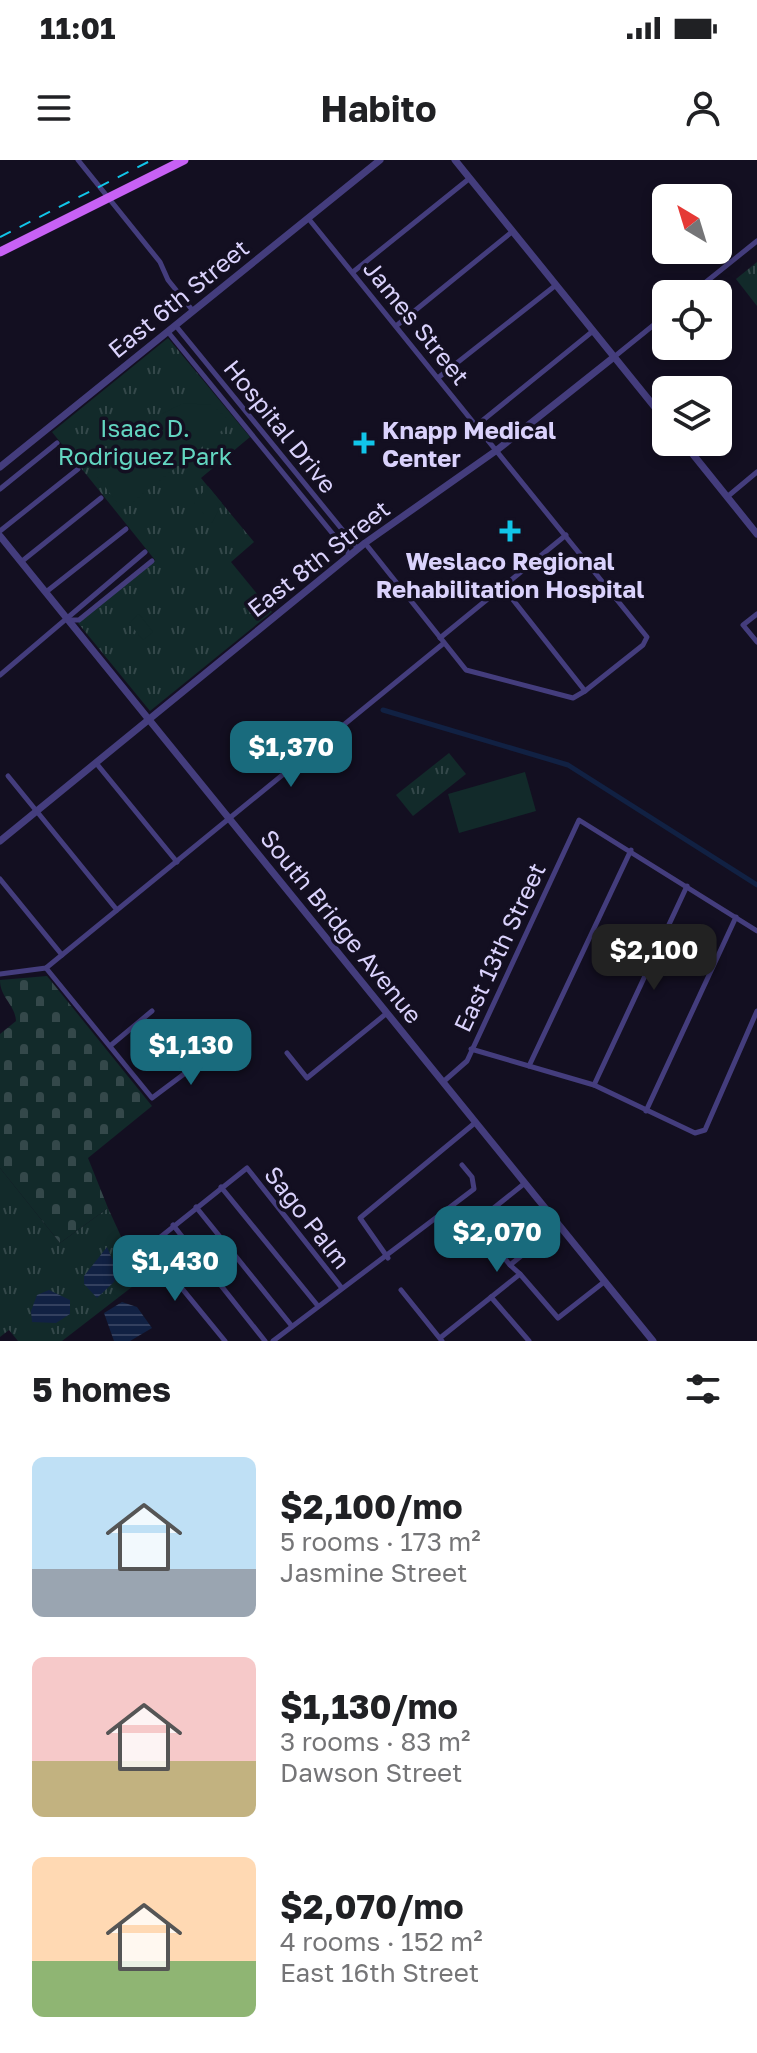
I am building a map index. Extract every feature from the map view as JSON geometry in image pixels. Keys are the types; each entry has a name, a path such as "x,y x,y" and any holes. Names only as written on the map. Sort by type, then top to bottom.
{"main road":[{"path":"0,252 184,160"}],"street":[{"path":"78,160 110,197 193,311"},
{"name":"East 6th Street","path":"0,467 380,160"},
{"path":"455,160 652,404"},
{"path":"353,272 470,178"},
{"name":"James Street","path":"308,218 647,637 585,691"},
{"path":"396,326 513,231"},
{"path":"708,280 757,241"},
{"path":"439,377 556,285"},
{"name":"Hospital Drive","path":"176,326 466,670 573,698 585,691"},
{"name":"East 8th Street","path":"0,841 350,555 497,450 652,326"},
{"path":"477,425 593,331"},
{"name":"Hospital Drive","path":"168,332 350,555"},
{"path":"0,489 57,443"},
{"path":"694,456 757,534"},
{"path":"0,533 78,469"},
{"path":"727,497 757,472"},
{"path":"21,562 101,498"},
{"path":"46,592 126,529"},
{"name":"South Bridge Avenue","path":"0,533 653,1341"},
{"path":"0,974 46,968 230,819 566,535"},
{"path":"0,675 68,620 71,611 145,552"},
{"path":"68,620 79,620 152,561"},
{"path":"502,586 585,691"},
{"path":"757,614 743,625 757,642"},
{"path":"96,763 177,862"},
{"path":"8,776 117,910"},
{"name":"East 13th Street","path":"443,1082 467,1061 579,820 631,850"},
{"path":"529,1066 631,850 757,931"},
{"path":"0,879 62,955"},
{"path":"594,1085 687,886"},
{"path":"646,1111 736,917"},
{"path":"46,968 152,1098 212,1053"},
{"path":"110,1046 152,1011"},
{"path":"471,1049 594,1085 695,1133 705,1130 757,1011"},
{"path":"287,1053 307,1078 388,1013"},
{"path":"388,1258 360,1218 476,1122"},
{"path":"273,1341 341,1287 388,1258 474,1189 472,1177 462,1165"},
{"name":"Sago Palm","path":"221,1187 247,1168 341,1287"},
{"path":"525,1183 475,1223 558,1318 604,1282"},
{"path":"225,1341 148,1247 221,1187 318,1306"},
{"path":"196,1207 291,1325"},
{"path":"173,1225 265,1341"},
{"path":"510,1265 558,1226"},
{"path":"401,1290 441,1340 520,1274"},
{"path":"491,1297 529,1341"}],"green space":[{"path":"757,262 757,306 736,279"},
{"name":"Isaac D. Rodriguez Park","path":"168,338 250,437 201,478 254,542 231,562 272,612 150,711 78,623 155,560 52,432"},
{"path":"183,403 211,405 232,422 196,452 190,452 160,415"},
{"path":"148,421 180,464 123,510 91,469"},
{"path":"208,486 222,503 212,523 194,503"},
{"path":"139,614 153,632 143,640 129,623"},
{"path":"449,753 466,774 413,816 396,795"},
{"path":"525,772 536,811 459,833 448,794"},
{"path":"47,976 152,1106 88,1158 108,1208 60,1243 0,1168 0,1034 16,1021 2,992 0,980"},
{"path":"0,1168 60,1243 108,1208 141,1280 62,1341 18,1341 9,1330 0,1337"}],"water":[{"path":"107,1247 118,1272 114,1282 97,1298 84,1284 84,1276"},
{"path":"49,1290 70,1300 70,1314 56,1323 32,1322 31,1311 37,1295"},
{"path":"122,1302 137,1307 152,1328 130,1341 114,1341 104,1313"}],"waterway":[{"path":"383,710 568,765 757,885"}],"railway":[{"path":"0,237 152,160"}],"place":[{"name":"Knapp Medical Center","path":"364,443"},
{"name":"Weslaco Regional Rehabilitation Hospital","path":"510,531"}]}
